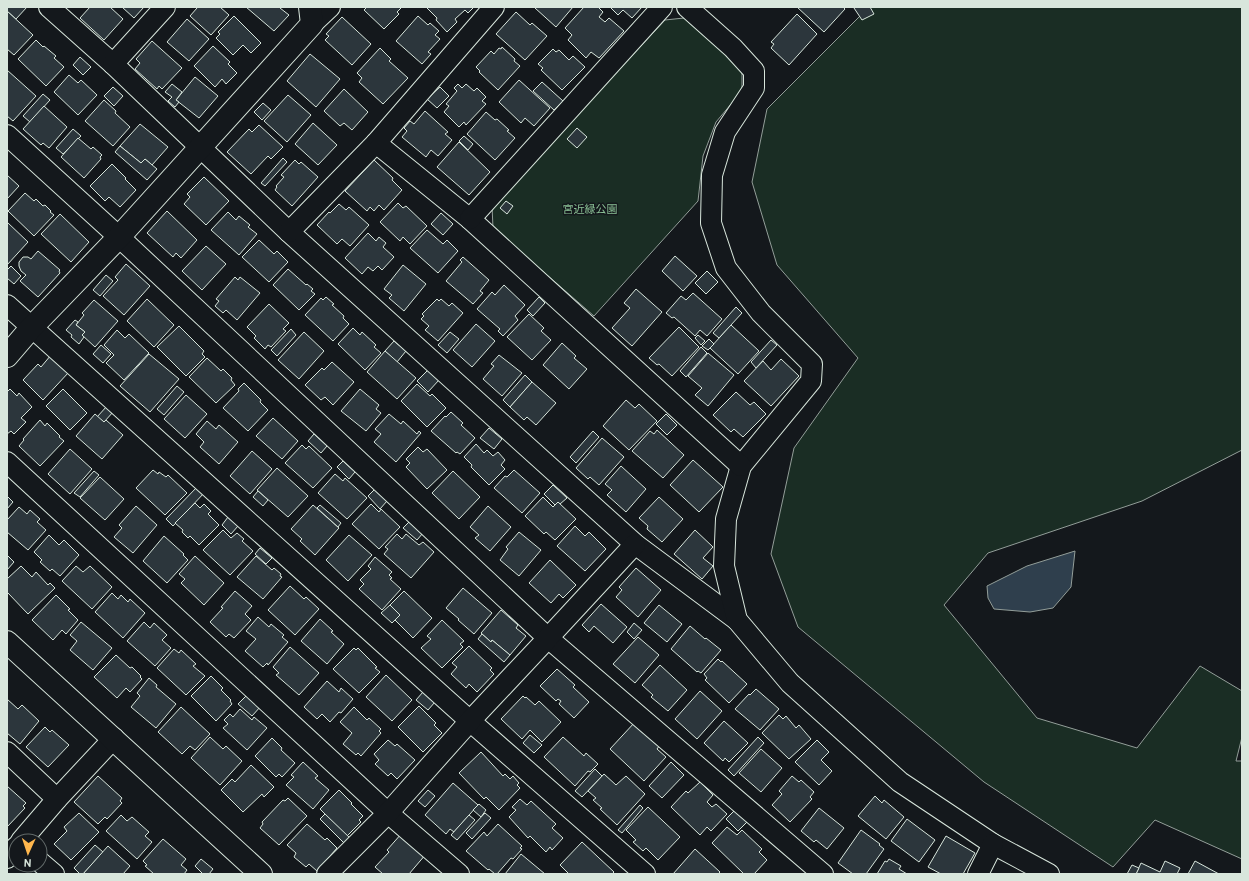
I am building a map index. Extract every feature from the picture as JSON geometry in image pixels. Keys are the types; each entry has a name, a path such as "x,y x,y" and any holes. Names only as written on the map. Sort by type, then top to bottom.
{"street":[{"path":"49,7 113,64 199,148 289,232 635,544 737,620 790,683 900,782 993,844 1049,874"},
{"path":"113,64 165,7"},
{"path":"7,356 31,328 119,236 199,148 311,16 330,7"},
{"path":"289,232 376,143 494,7"},
{"path":"470,219 662,7"},
{"path":"687,7 733,48 754,71 754,88 725,132 712,175 711,223 726,268 761,313 812,364 811,381 740,466 726,519 724,566 737,620"},
{"path":"7,135 119,236 548,638 823,874"},
{"path":"376,143 470,219 740,466"},
{"path":"7,305 470,721 645,874"},
{"path":"7,462 388,813 459,874"},
{"path":"327,874 388,813 470,721 635,544"},
{"path":"7,642 114,738 261,874"},
{"path":"28,833 57,799 114,738"},
{"path":"7,752 57,799"},
{"path":"978,874 993,844"}],"green space":[{"path":"869,7 1242,7 1242,450 1142,501 988,553 944,605 1037,718 1137,748 1200,666 1242,691 1242,737 1236,761 1242,761 1242,859 1155,820 1113,867 984,782 798,627 771,554 794,448 858,358 777,265 752,182 767,109"},
{"name":"宮近緑公園","path":"684,18 742,69 742,91 716,122 703,156 698,201 594,316 493,228 492,206 665,20"}],"water":[{"path":"1075,551 1071,587 1053,608 1030,612 994,609 988,598 987,586 1027,566"}],"building":[{"path":"7,7 27,7 16,19 7,11"},
{"path":"90,7 110,7 123,19 104,40 80,18"},
{"path":"122,7 144,7 134,18"},
{"path":"195,7 220,7 229,15 211,35 190,16 197,8"},
{"path":"246,7 281,7 280,8 289,15 274,31"},
{"path":"367,7 402,7 397,12 399,14 384,29 364,10"},
{"path":"426,7 474,7 468,13 465,10 455,19 457,22 447,32 436,20 437,18"},
{"path":"535,7 573,7 556,27"},
{"path":"584,7 598,7 603,12 599,17 605,22 609,18 624,31 599,58 591,52 586,58 568,40 572,35 565,28"},
{"path":"610,7 642,7 632,18 623,10 618,15"},
{"path":"797,7 843,7 845,9 824,32"},
{"path":"870,7 874,14 862,20 854,8"},
{"path":"7,11 33,35 14,55 7,49"},
{"path":"516,12 530,25 532,23 547,36 525,60 496,34"},
{"path":"797,14 817,34 789,65 771,48 774,44 771,42"},
{"path":"234,16 261,43 251,53 243,45 233,55 216,38 220,34 218,32"},
{"path":"418,16 428,25 430,23 439,31 435,35 440,39 428,52 431,54 422,64 396,41"},
{"path":"342,17 371,44 352,65 325,40 329,36 326,34"},
{"path":"187,19 209,39 189,61 167,42"},
{"path":"36,40 56,56 54,58 64,67 46,86 18,59"},
{"path":"152,41 182,68 162,89 159,86 157,89 135,69 140,63 136,59"},
{"path":"213,46 230,62 228,64 237,73 226,84 222,79 215,87 194,66"},
{"path":"502,47 520,66 498,90 479,72 480,71 476,67 491,51 494,54 499,48 501,49"},
{"path":"380,48 391,59 389,61 408,78 383,104 359,82 362,78 357,73"},
{"path":"553,49 556,52 559,50 569,60 573,56 585,67 562,90 541,70 543,68 538,64"},
{"path":"310,54 340,79 316,107 287,81"},
{"path":"80,57 91,67 83,75 73,65"},
{"path":"7,70 36,96 13,121 7,116"},
{"path":"69,75 78,83 81,80 97,95 78,115 54,92"},
{"path":"195,77 218,96 199,118 176,100"},
{"path":"519,80 550,108 534,126 525,118 521,123 499,102"},
{"path":"542,82 563,101 554,110 533,91"},
{"path":"172,84 182,92 176,100 179,102 175,107 168,101 172,97 165,92"},
{"path":"458,84 462,88 466,84 474,91 477,88 486,97 482,101 486,104 466,125 464,122 459,127 444,112 449,106 446,104 457,91 454,88"},
{"path":"113,87 123,96 114,106 104,96"},
{"path":"440,87 449,96 437,108 427,99"},
{"path":"344,89 368,112 352,130 344,123 340,126 324,111"},
{"path":"43,94 50,100 30,122 23,116"},
{"path":"288,95 311,115 287,142 264,121"},
{"path":"104,100 130,127 113,146 85,121"},
{"path":"263,103 271,110 262,120 254,112"},
{"path":"44,106 67,127 49,148 43,143 41,145 23,129"},
{"path":"425,111 448,132 445,134 452,140 438,156 431,150 426,157 402,137 407,131 404,128 410,121 414,124"},
{"path":"486,112 495,120 497,119 515,138 495,160 467,134"},
{"path":"313,123 337,145 318,165 295,144"},
{"path":"140,124 168,147 152,165 145,159 141,163 120,146"},
{"path":"259,125 283,147 271,159 268,156 251,174 227,152 249,129 252,132"},
{"path":"577,128 587,137 577,148 567,139"},
{"path":"73,129 81,136 63,154 56,148"},
{"path":"464,136 473,144 468,150 459,141"},
{"path":"78,138 91,149 93,147 102,155 100,157 101,159 84,178 61,157"},
{"path":"459,142 490,172 469,195 437,167"},
{"path":"120,146 141,163 145,159 157,169 147,180 115,152"},
{"path":"283,158 287,162 265,186 261,183"},
{"path":"295,160 299,164 301,162 318,177 292,206 275,190 277,187 276,186 284,177 281,175"},
{"path":"374,160 393,178 392,180 402,190 384,210 379,205 374,211 370,207 367,211 345,191"},
{"path":"112,164 136,190 120,207 109,197 105,201 90,186"},
{"path":"7,175 19,186 7,199"},
{"path":"204,177 229,201 206,225 184,204 190,197 187,194"},
{"path":"25,193 34,201 36,199 43,206 45,205 54,215 34,236 8,211"},
{"path":"506,201 513,206 507,214 500,208"},
{"path":"398,203 403,208 406,206 427,226 410,244 403,237 400,241 380,222"},
{"path":"339,204 346,210 349,207 369,225 350,246 342,239 337,244 317,225"},
{"path":"167,211 197,240 181,258 176,253 173,257 147,233"},
{"path":"228,212 236,220 239,216 250,225 248,227 257,234 239,255 211,230"},
{"path":"441,213 453,224 443,235 431,224"},
{"path":"60,214 89,242 71,262 41,234"},
{"path":"7,222 28,242 7,265"},
{"path":"427,230 443,244 447,240 458,251 438,273 410,248"},
{"path":"368,233 376,241 379,237 386,243 383,247 394,257 382,270 378,266 373,271 368,267 362,274 345,258"},
{"path":"259,240 274,254 277,251 288,262 269,282 242,257"},
{"path":"206,246 226,264 202,290 182,271"},
{"path":"38,251 60,270 60,273 38,297 20,281 26,275 21,271 19,262 23,257 28,257 31,259"},
{"path":"675,256 697,276 683,291 662,271"},
{"path":"463,257 489,280 480,291 483,293 473,304 446,281 462,262 460,260"},
{"path":"126,264 150,286 124,315 103,296 118,280 115,277"},
{"path":"403,265 426,284 404,311 389,298 392,295 384,289"},
{"path":"11,266 21,276 14,284 7,278 7,270"},
{"path":"288,269 306,285 307,284 313,289 311,291 315,294 299,310 273,285"},
{"path":"707,271 718,282 706,294 695,283"},
{"path":"106,275 113,281 100,296 93,290"},
{"path":"235,277 238,280 240,277 260,293 237,320 226,310 223,313 215,306 219,301 216,299"},
{"path":"504,285 525,305 515,316 518,320 503,336 498,331 500,329 477,309 492,292 495,295"},
{"path":"636,289 662,312 632,346 612,328 630,308 624,303"},
{"path":"693,293 722,319 707,336 700,330 695,336 674,317 672,318 666,313 681,296 686,300"},
{"path":"326,297 334,304 332,305 344,316 343,318 349,324 333,341 305,315 321,298 323,300"},
{"path":"539,297 545,303 533,316 527,310"},
{"path":"147,299 174,325 154,347 127,321"},
{"path":"437,299 439,301 441,299 449,306 452,303 463,313 438,341 425,330 429,326 421,319 424,316 422,314"},
{"path":"94,300 118,321 95,347 82,335 85,332 76,325 84,315 82,313"},
{"path":"269,304 289,323 283,329 286,331 271,347 268,345 265,349 254,338 256,336 247,327"},
{"path":"736,307 742,313 719,338 713,333"},
{"path":"529,314 544,328 541,331 551,340 532,360 507,337"},
{"path":"75,320 78,322 76,325 85,332 82,335 84,337 79,344 66,330"},
{"path":"476,324 495,341 472,367 453,350"},
{"path":"731,325 759,351 738,374 710,348"},
{"path":"179,326 204,351 202,354 205,357 186,376 157,347"},
{"path":"679,327 699,347 672,376 659,364 657,365 649,358"},
{"path":"353,328 360,335 362,332 376,345 374,347 381,353 365,370 338,344"},
{"path":"291,329 296,335 277,356 271,350"},
{"path":"117,330 125,338 129,334 149,353 124,380 106,363 114,355 104,345"},
{"path":"304,332 324,351 299,379 278,360"},
{"path":"450,332 459,339 447,353 438,345"},
{"path":"698,335 705,341 701,345 695,338"},
{"path":"709,339 714,344 708,350 702,346"},
{"path":"771,340 777,345 756,368 751,362"},
{"path":"394,341 406,351 397,362 385,351"},
{"path":"562,343 576,356 574,358 587,369 569,389 543,365"},
{"path":"101,345 111,354 103,363 93,354"},
{"path":"701,347 707,353 686,377 680,371"},
{"path":"385,351 416,378 397,399 367,372"},
{"path":"708,353 734,375 708,406 695,395 702,388 688,376"},
{"path":"149,354 179,379 150,412 120,386"},
{"path":"51,355 69,372 43,400 23,380 38,364 41,367"},
{"path":"499,355 522,373 502,396 483,379 494,366 491,364"},
{"path":"207,358 221,371 223,369 232,378 231,380 235,385 216,403 189,377"},
{"path":"781,359 799,376 771,406 744,381 763,361 771,370"},
{"path":"332,362 354,382 333,405 325,397 321,400 305,385 322,368 324,370"},
{"path":"428,370 439,380 428,392 417,381"},
{"path":"525,375 532,382 510,407 503,400"},
{"path":"532,382 556,403 536,425 527,417 524,420 510,407"},
{"path":"244,383 261,400 260,402 268,410 248,431 223,408 239,391 238,389"},
{"path":"417,384 430,396 432,394 446,408 427,427 401,401"},
{"path":"177,386 184,392 164,415 157,409"},
{"path":"10,389 17,396 19,393 32,407 21,418 26,422 14,434 11,431 7,434 7,392"},
{"path":"63,389 87,413 70,430 46,406"},
{"path":"360,389 379,405 376,409 381,413 366,431 341,411"},
{"path":"736,392 750,405 754,402 766,414 743,437 734,429 731,432 713,415"},
{"path":"186,395 207,414 185,438 164,419"},
{"path":"626,400 635,408 639,404 657,421 629,450 603,426"},
{"path":"107,406 114,411 104,422 97,417"},
{"path":"451,412 463,423 461,425 475,438 460,454 457,452 456,453 431,431 445,416 446,417"},
{"path":"95,414 104,422 106,420 123,435 102,459 76,436"},
{"path":"389,414 401,424 403,421 417,434 419,431 421,433 396,462 374,442 381,434 375,429"},
{"path":"666,414 677,425 667,435 656,424"},
{"path":"273,418 298,441 282,459 256,436"},
{"path":"40,420 45,426 47,423 64,441 40,466 19,446 24,440 23,439"},
{"path":"207,421 216,429 219,425 238,442 219,464 200,447 204,442 196,434"},
{"path":"489,428 502,439 494,449 480,438"},
{"path":"657,430 684,455 663,478 632,451 650,431 654,434"},
{"path":"593,431 599,437 576,463 570,457"},
{"path":"314,434 327,446 321,453 308,441"},
{"path":"602,438 624,457 599,485 590,477 588,479 576,468"},
{"path":"476,444 484,453 487,450 493,456 498,452 505,460 501,465 505,469 489,485 471,467 472,465 464,457"},
{"path":"302,445 306,449 309,446 332,468 313,488 285,463"},
{"path":"418,447 423,452 427,449 447,470 427,489 406,467 410,463 406,459"},
{"path":"70,449 92,469 70,494 48,474"},
{"path":"252,451 272,469 250,494 230,476"},
{"path":"693,460 723,487 699,512 670,485"},
{"path":"343,461 355,472 349,479 337,467"},
{"path":"621,466 646,489 626,512 607,495 612,490 605,484"},
{"path":"277,468 308,496 288,517 257,490"},
{"path":"153,470 166,477 168,475 187,493 165,515 136,488"},
{"path":"514,470 540,493 522,513 494,488 505,476 507,477"},
{"path":"94,471 99,475 80,497 74,493"},
{"path":"453,471 480,497 459,519 432,493"},
{"path":"335,474 343,481 345,478 367,498 347,519 318,493"},
{"path":"100,477 124,499 105,520 80,498"},
{"path":"553,485 567,498 560,504 558,502 555,505 544,494"},
{"path":"198,486 205,492 173,526 166,519"},
{"path":"375,489 387,501 380,509 368,496"},
{"path":"258,491 268,500 263,506 253,497"},
{"path":"7,496 13,502 7,509"},
{"path":"543,497 553,507 558,502 576,519 555,540 546,532 544,534 525,516"},
{"path":"659,497 683,519 662,542 647,529 648,526 639,518"},
{"path":"195,503 200,508 204,504 211,511 208,514 219,525 199,545 190,536 188,538 182,532 183,530 175,523"},
{"path":"371,504 379,512 381,509 400,527 379,549 352,524"},
{"path":"313,505 339,528 315,555 300,541 302,539 291,529"},
{"path":"320,505 341,523 338,527 317,508"},
{"path":"136,506 157,525 133,553 114,537 122,528 119,525"},
{"path":"488,506 511,527 490,551 475,538 479,535 470,527"},
{"path":"19,507 27,514 30,510 40,519 37,522 46,530 28,550 7,532 7,520"},
{"path":"228,517 238,526 231,534 222,525"},
{"path":"410,521 423,533 417,540 403,528"},
{"path":"575,526 585,536 589,532 606,549 585,571 557,546"},
{"path":"223,530 231,538 237,533 244,539 242,541 253,551 230,575 203,550"},
{"path":"695,530 713,547 703,558 713,566 702,579 674,554"},
{"path":"519,532 541,550 519,576 500,560 508,549 506,547"},
{"path":"397,534 402,539 406,534 419,545 423,542 434,552 411,578 384,554 388,549 385,547"},
{"path":"49,535 59,545 64,540 79,555 60,576 52,569 50,571 40,562 42,560 34,552"},
{"path":"349,535 372,555 348,581 326,560"},
{"path":"164,536 184,554 183,555 188,560 167,583 143,561"},
{"path":"260,548 272,558 266,564 255,554"},
{"path":"7,555 14,562 7,570"},
{"path":"195,556 224,583 204,605 181,583 185,579 179,574"},
{"path":"256,556 272,570 274,568 281,574 280,576 282,577 263,599 237,577"},
{"path":"375,557 392,572 389,575 392,578 390,579 401,589 382,610 359,589 364,584 360,580 371,569 368,566"},
{"path":"550,560 576,585 563,598 559,594 551,603 529,583"},
{"path":"21,566 32,577 36,572 48,585 50,583 55,588 28,614 8,593 7,594 7,579"},
{"path":"76,566 83,572 90,566 112,587 92,609 62,581"},
{"path":"636,568 661,590 638,617 616,597 622,590 619,587"},
{"path":"290,586 304,599 306,597 319,609 295,635 268,610"},
{"path":"463,588 492,613 474,634 446,608"},
{"path":"235,591 252,606 245,614 251,620 234,638 229,634 226,637 210,622 223,608 221,607"},
{"path":"404,591 432,618 413,638 395,620 400,615 390,605"},
{"path":"112,593 118,599 121,595 128,602 130,599 145,613 123,638 95,612"},
{"path":"56,595 70,609 68,610 78,620 66,634 62,630 53,640 32,620"},
{"path":"601,604 627,627 613,643 594,626 589,632 582,625"},
{"path":"390,605 400,615 392,623 381,613"},
{"path":"659,605 682,624 667,642 644,623"},
{"path":"501,610 518,625 516,628 526,636 510,655 481,633"},
{"path":"258,617 269,627 271,624 284,635 282,637 288,642 268,665 267,663 263,667 245,651 256,639 246,631"},
{"path":"320,619 344,644 327,664 301,641"},
{"path":"442,620 464,641 460,644 463,647 442,668 421,648 431,639 427,636"},
{"path":"81,622 112,648 93,670 70,650 77,641 70,635"},
{"path":"144,622 150,628 154,623 167,635 162,640 171,648 155,666 127,641"},
{"path":"634,623 642,630 634,639 627,632"},
{"path":"690,626 721,650 701,673 698,671 697,672 671,649"},
{"path":"482,634 510,655 504,662 478,639"},
{"path":"638,637 659,655 635,683 613,664"},
{"path":"469,646 492,668 490,670 494,674 477,692 469,684 466,688 451,674 457,667 452,663"},
{"path":"290,647 319,673 299,695 276,675 279,673 273,667"},
{"path":"354,648 356,650 358,648 380,672 359,693 333,669"},
{"path":"174,649 179,653 181,650 196,664 193,666 205,676 186,695 157,668"},
{"path":"116,655 130,668 132,667 142,679 130,692 126,688 117,698 94,677"},
{"path":"718,659 747,684 729,703 705,680 707,678 704,674"},
{"path":"660,665 687,690 668,711 651,697 653,695 642,685"},
{"path":"557,669 575,685 573,687 589,702 574,718 559,704 561,701 558,699 556,701 540,686"},
{"path":"386,675 412,700 392,721 366,697"},
{"path":"211,676 223,688 221,690 231,700 230,701 232,704 216,721 191,696"},
{"path":"149,678 157,685 156,687 176,704 156,728 131,707 140,696 137,693"},
{"path":"327,681 339,692 341,688 353,699 341,713 339,712 330,722 322,714 317,719 304,707"},
{"path":"756,689 779,709 760,730 735,709 749,694 750,695"},
{"path":"700,691 722,711 697,739 675,719"},
{"path":"423,692 435,702 428,710 416,700"},
{"path":"248,694 261,706 252,716 238,704"},
{"path":"523,696 535,705 539,701 561,722 542,742 530,730 522,739 501,719"},
{"path":"7,699 18,709 22,705 39,721 20,744 7,733"},
{"path":"419,706 436,723 434,725 442,733 423,752 398,727"},
{"path":"181,707 210,734 195,750 190,746 182,754 158,732"},
{"path":"354,707 367,720 369,718 381,729 379,731 381,733 361,756 358,753 356,755 343,744 352,733 340,722"},
{"path":"240,709 252,720 254,717 267,728 247,750 223,728 228,724 224,720 230,714 233,717"},
{"path":"779,715 783,719 786,716 796,728 799,725 811,739 789,759 762,733"},
{"path":"724,721 748,743 729,762 725,758 723,761 704,743"},
{"path":"635,722 660,745 657,749 666,757 644,781 610,749"},
{"path":"45,727 50,732 52,730 69,745 48,767 26,747"},
{"path":"530,735 542,745 534,753 523,743"},
{"path":"210,737 223,749 226,746 242,761 220,785 191,758"},
{"path":"563,737 584,756 586,753 598,764 590,772 588,771 575,786 544,757"},
{"path":"758,737 764,743 734,776 728,770"},
{"path":"272,738 282,748 281,750 295,763 282,777 279,774 276,777 255,756"},
{"path":"388,740 395,746 397,744 415,760 397,779 391,773 388,776 375,764 379,760 374,754"},
{"path":"817,740 829,752 821,760 832,771 819,785 795,762"},
{"path":"761,749 782,768 761,792 739,773"},
{"path":"481,752 503,776 505,774 510,779 513,776 519,783 517,785 520,788 499,810 486,797 484,799 459,773"},
{"path":"303,762 318,776 315,778 329,790 313,809 286,785 294,777 291,775"},
{"path":"671,762 684,775 662,798 649,786"},
{"path":"251,765 274,787 264,797 262,794 243,812 221,790 232,779 235,782"},
{"path":"595,769 602,776 582,797 575,791"},
{"path":"604,774 616,785 626,776 645,794 617,825 600,809 602,808 593,800 596,798 588,791"},
{"path":"98,776 122,798 120,801 122,803 107,819 105,817 98,824 74,802"},
{"path":"792,776 799,782 801,780 814,792 810,797 812,799 790,822 772,805 782,794 779,791"},
{"path":"700,782 713,795 707,802 712,807 716,804 727,814 711,831 707,827 700,835 671,807 686,791 688,793"},
{"path":"453,783 478,805 454,832 450,829 446,834 425,815"},
{"path":"7,786 26,803 23,806 25,808 7,827"},
{"path":"339,790 363,816 359,820 361,822 347,836 320,809"},
{"path":"428,790 435,796 425,807 418,801"},
{"path":"875,796 882,803 884,800 904,817 886,839 858,816"},
{"path":"288,798 307,816 279,845 260,828 263,824 262,822 283,800 285,801"},
{"path":"520,799 527,805 531,801 556,824 552,828 563,838 552,850 550,847 546,852 530,836 528,838 509,817 516,810 512,807"},
{"path":"479,804 486,810 481,817 473,810"},
{"path":"640,805 643,808 622,833 618,830"},
{"path":"648,807 680,837 658,860 646,848 643,851 633,842 636,840 626,830"},
{"path":"819,808 844,828 827,849 816,840 814,842 801,831"},
{"path":"736,809 748,821 738,831 726,819"},
{"path":"79,813 99,832 71,860 54,844 67,831 64,827"},
{"path":"485,813 491,818 472,839 466,833"},
{"path":"325,814 350,838 345,844 320,819"},
{"path":"121,815 127,821 132,817 149,832 145,836 152,842 137,859 106,831"},
{"path":"469,815 475,820 457,840 451,835"},
{"path":"907,819 935,840 919,862 891,841"},
{"path":"307,824 325,840 327,838 337,848 317,871 309,864 306,867 294,857 296,853 287,845"},
{"path":"498,824 522,846 520,848 522,849 513,859 511,858 497,874 495,874 489,869 488,870 466,851 484,832 487,836"},
{"path":"727,827 737,835 742,830 762,849 759,852 767,860 754,874 744,874 712,843"},
{"path":"861,830 880,844 879,845 884,849 866,874 853,874 838,863"},
{"path":"402,833 426,854 409,874 383,874 375,867 389,852 387,850"},
{"path":"946,836 975,853 963,874 941,874 928,867"},
{"path":"163,839 186,859 181,865 187,870 184,874 154,874 145,866 147,865 143,861"},
{"path":"582,842 614,872 612,874 569,874 560,865"},
{"path":"95,845 103,852 83,874 80,874 74,868"},
{"path":"108,846 130,866 123,874 83,874"},
{"path":"695,849 720,872 718,874 673,874"},
{"path":"521,854 545,874 505,874"},
{"path":"201,859 213,869 209,874 203,874 195,866"},
{"path":"889,859 901,866 899,869 907,874 877,874 885,861 887,862"},
{"path":"1165,861 1180,868 1177,874 1136,874 1141,863 1160,872"},
{"path":"1195,861 1219,874 1188,874"},
{"path":"1132,865 1139,868 1136,874 1127,874"}]}
